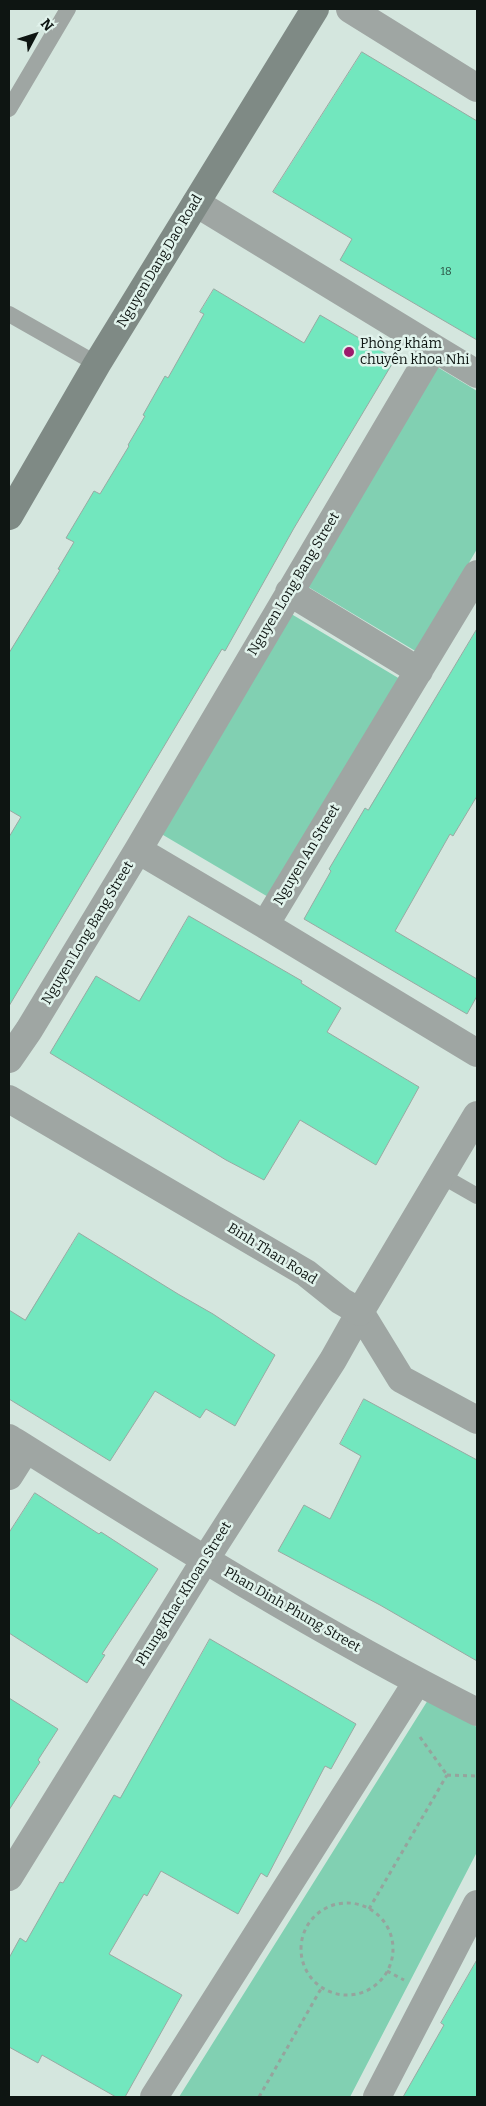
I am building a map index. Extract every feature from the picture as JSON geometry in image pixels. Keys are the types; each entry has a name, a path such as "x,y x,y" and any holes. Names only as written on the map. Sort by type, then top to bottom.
{"main road":[{"name":"Nguyen Dang Dao Road","path":"9,516 98,364 315,9"}],"street":[{"path":"350,9 477,88"},
{"path":"196,203 477,374"},
{"name":"Nguyen Long Bang Street","path":"9,1059 38,1016 138,850 434,348"},
{"name":"Nguyen An Street","path":"265,925 477,574"},
{"path":"289,592 419,671"},
{"path":"138,850 477,1052"},
{"name":"Binh Than Road","path":"9,1099 306,1273 341,1301 360,1312"},
{"path":"477,1115 360,1312 372,1329 394,1371 401,1379 477,1420"},
{"name":"Phung Khac Khoan Street","path":"9,1877 205,1560 333,1360 360,1312"},
{"path":"9,1476 18,1443"},
{"name":"Phan Dinh Phung Street","path":"18,1443 205,1560 417,1682 477,1712"},
{"path":"154,2097 417,1682"},
{"path":"377,2097 477,1904"}],"lane":[{"path":"9,109 68,9"},
{"path":"9,314 98,364"},
{"path":"442,1176 477,1196"}],"path":[{"path":"414,1729 447,1775"},
{"path":"447,1775 477,1776"},
{"path":"369,1909 447,1775"},
{"path":"344,1903 358,1904 369,1909 381,1919 389,1931 392,1944 392,1958 387,1971 379,1982 355,1994 341,1994 322,1987 314,1981 306,1969 302,1954 302,1939 307,1926 316,1914 329,1906 344,1903"},
{"path":"387,1971 412,1985"},
{"path":"259,2097 322,1987"}],"green space":[{"path":"434,365 477,391 477,549 417,652 305,585"},
{"path":"288,612 400,679 270,898 158,832"},
{"path":"428,1700 477,1727 477,1852 350,2097 179,2097"}],"building":[{"path":"362,52 477,121 477,340 340,260 352,239 273,192"},
{"path":"214,289 304,343 320,315 395,359 294,528 225,651 222,649 9,1006 9,837 21,817 9,810 9,653 60,570 58,569 74,542 66,538 94,491 100,494 129,446 145,416 143,415 165,376 168,378 204,314 200,312"},
{"path":"477,629 477,796 453,836 450,834 395,931 477,979 477,996 467,1014 304,919 331,871 329,869 365,808 368,810"},
{"path":"189,916 302,981 301,983 341,1008 327,1032 419,1087 376,1165 300,1120 264,1180 226,1160 50,1053 96,976 139,1001"},
{"path":"79,1233 213,1314 275,1355 235,1426 206,1409 200,1418 155,1391 110,1461 9,1399 9,1310 25,1320"},
{"path":"364,1399 477,1460 477,1661 380,1605 278,1551 304,1505 330,1519 361,1456 340,1444"},
{"path":"35,1493 99,1534 101,1532 158,1569 102,1654 105,1655 87,1683 9,1633 9,1533"},
{"path":"210,1639 356,1724 331,1769 325,1766 267,1877 261,1873 238,1914 161,1871 147,1896 144,1894 109,1954 182,1995 125,2097 116,2097 42,2055 38,2063 9,2047 9,1958 20,1938 26,1942 60,1882 63,1883 114,1795 120,1798"},
{"path":"9,1698 58,1729 38,1760 40,1762 9,1810"},
{"path":"477,1960 477,2097 403,2097 444,2025 441,2023"}],"place":[{"name":"Phòng khám chuyên khoa Nhi","path":"349,352"}]}
